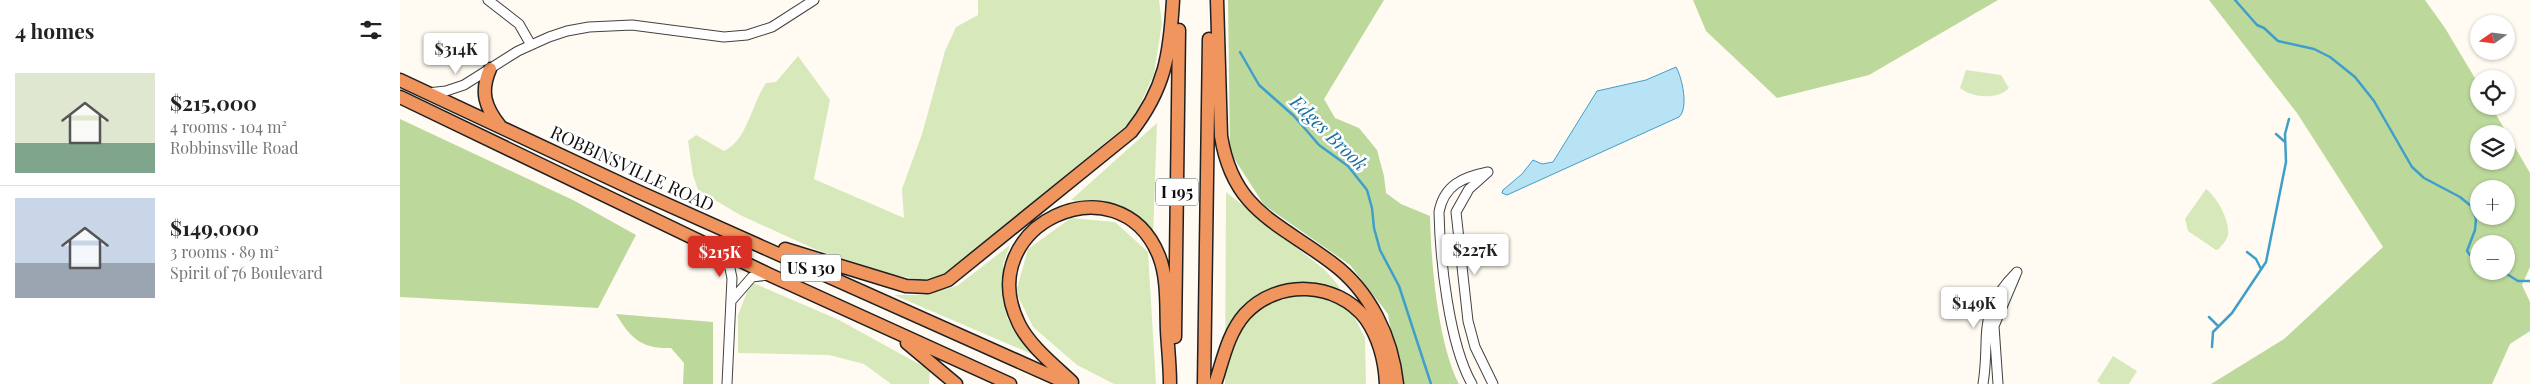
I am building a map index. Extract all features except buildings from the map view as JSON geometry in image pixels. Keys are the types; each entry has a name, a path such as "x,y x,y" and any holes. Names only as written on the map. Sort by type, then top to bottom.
{"highway":[{"path":"730,232 906,286 928,287 948,280 1131,132 1152,103 1166,66 1171,40 1173,0"},
{"name":"I 195","path":"1171,384 1180,0"},
{"name":"I 195","path":"1204,384 1210,0"},
{"path":"1217,0 1221,136 1224,153 1232,176 1243,194 1262,215 1333,264 1360,291 1371,306 1387,338 1397,384"},
{"path":"490,69 485,81 484,96 486,105 501,128"},
{"name":"ROBBINSVILLE ROAD","path":"400,80 501,128 1069,384"},
{"name":"ROBBINSVILLE ROAD","path":"400,97 721,252 1010,384"},
{"path":"1074,384 1040,350 1020,326 1011,301 1010,279 1015,256 1032,230 1059,212 1082,207 1105,209 1126,218 1144,233 1158,255 1164,276 1171,384"},
{"path":"1215,384 1230,337 1245,314 1272,295 1300,288 1323,291 1335,295 1355,308 1364,317 1377,340 1386,384"},
{"path":"896,333 956,384"}],"street":[{"path":"488,0 519,24 531,44"},
{"path":"427,93 455,89 531,44 567,31 610,25 632,25 724,37 746,35 772,27 814,0"},
{"path":"1472,384 1458,350 1451,323 1439,212 1442,198 1450,188 1472,175 1488,172 1469,189 1456,212 1468,321 1475,347 1493,384"},
{"path":"721,252 729,264 732,278 727,384"},
{"path":"1983,384 1986,324 1990,310 2003,286 2016,272 1994,326 1998,384"},
{"path":"732,300 752,278 770,275"}],"green space":[{"path":"978,0 1159,0 1162,23 1154,74 1133,120 943,276 923,280 888,274 817,250 740,215 698,190 693,175 688,141 696,135 724,151 732,146 744,130 766,83 776,82 798,56 830,100 814,179 904,218 902,189 922,134 945,51 956,27 978,15"},
{"path":"1228,0 1384,0 1324,99 1335,118 1359,128 1377,150 1384,176 1386,193 1401,204 1430,216 1437,303 1446,347 1459,384 1399,384 1388,314 1350,265 1264,205 1230,152"},
{"path":"1693,0 1998,0 1869,75 1777,98 1706,31"},
{"path":"2209,0 2425,0 2445,28 2470,70 2470,115 2496,115 2502,125 2470,125 2470,170 2515,170 2515,147 2530,173 2530,267 2522,285 2530,302 2530,331 2510,344 2492,384 2211,384 2284,339 2383,247 2297,113"},
{"path":"1966,70 2001,75 2009,88 1992,96 1971,94 1960,88"},
{"path":"400,119 575,201 636,235 598,308 400,297"},
{"path":"1157,123 1153,237 1105,204 1071,200"},
{"path":"2206,189 2222,209 2228,229 2227,239 2216,250 2188,231 2185,219"},
{"path":"1226,192 1325,270 1338,285 1365,338 1366,384 1225,384"},
{"path":"1071,218 1115,222 1148,252 1156,384 1114,384 1077,365 1033,327 1016,292 1028,249"},
{"path":"1010,245 1003,264 1007,318 1034,355 894,295 923,295 957,286"},
{"path":"751,282 839,320 930,370 929,384 891,384 864,364 829,355 738,353 738,315"},
{"path":"616,314 713,322 713,384 683,384 684,363 671,348 652,347 638,341 627,330"},
{"path":"2113,356 2137,371 2129,384 2101,384 2097,381"}],"water":[{"path":"1676,67 1682,85 1684,100 1684,107 1679,117 1507,195 1502,193 1522,174 1533,160 1542,164 1553,162 1597,91 1646,80"}],"waterway":[{"path":"2235,0 2257,25 2264,28 2278,41 2314,49 2330,57 2355,77 2374,101 2412,167 2424,178 2460,197 2471,206 2476,218 2473,235"},
{"name":"Edges Brook","path":"1240,52 1259,85 1294,116 1319,145 1348,166 1367,190 1380,250 1399,286 1431,384"},
{"path":"2212,347 2213,332 2232,313 2266,262 2286,162 2285,134 2289,119"},
{"path":"2276,134 2285,142"},
{"path":"2470,243 2467,251 2470,255"},
{"path":"2247,252 2256,259 2261,269"},
{"path":"2515,279 2530,281"},
{"path":"2209,317 2218,326"}]}
